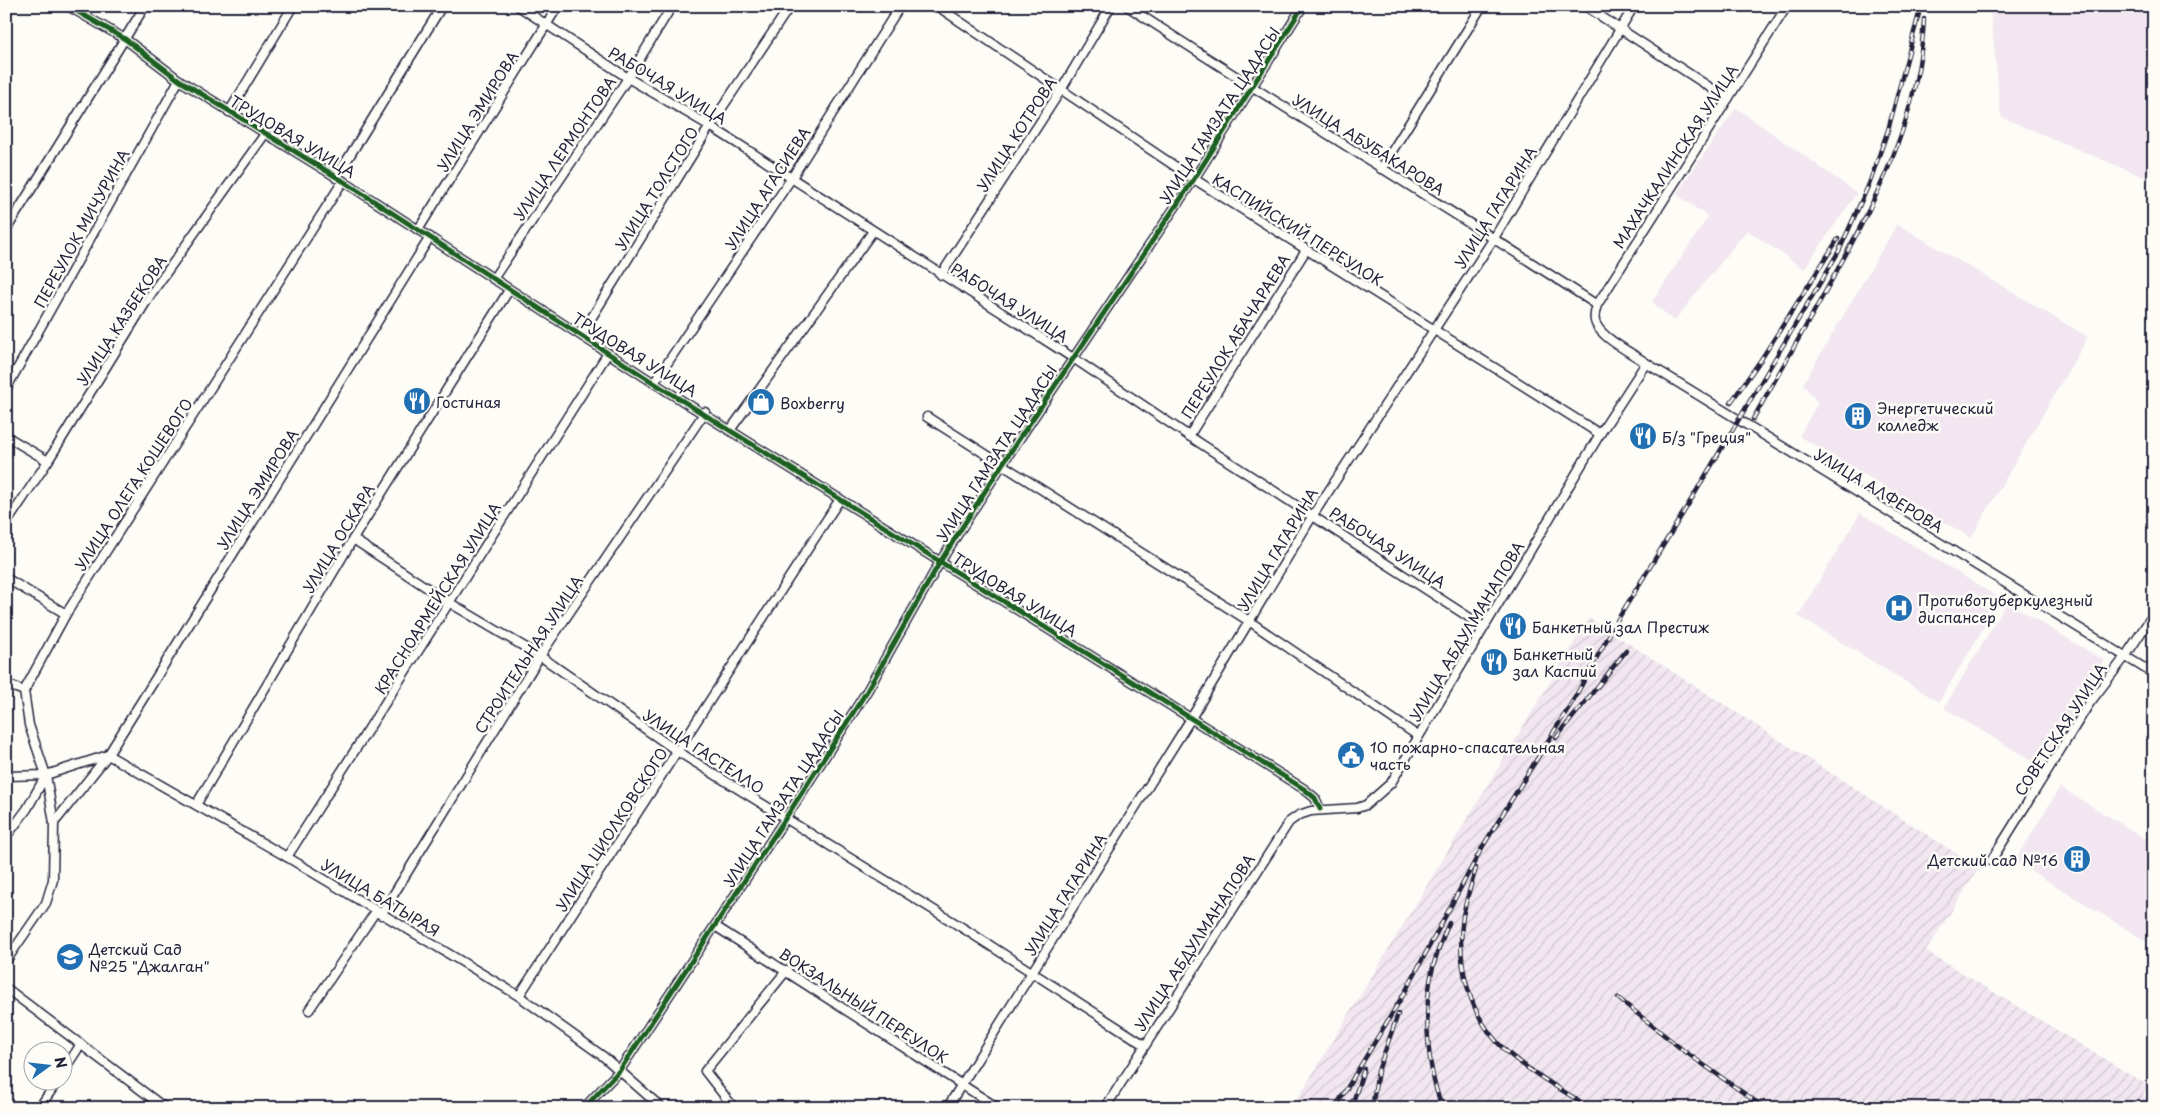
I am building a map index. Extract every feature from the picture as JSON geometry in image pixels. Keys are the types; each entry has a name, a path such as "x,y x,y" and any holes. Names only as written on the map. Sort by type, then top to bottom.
{"street":[{"name":"ТРУДОВАЯ УЛИЦА","path":"68,6 125,39 179,80 430,237 608,353 705,412 840,500 1304,790 1314,798 1320,809"},
{"path":"6,230 145,6"},
{"path":"229,112 293,6"},
{"name":"УЛИЦА ОЛЕГА КОШЕВОГО","path":"24,690 66,614 340,180 442,6"},
{"name":"РАБОЧАЯ УЛИЦА","path":"518,6 628,78 710,126 1073,358 1189,436 1484,627"},
{"name":"УЛИЦА ЭМИРОВА","path":"418,230 558,6"},
{"name":"УЛИЦА ЛЕРМОНТОВА","path":"493,279 628,78 672,6"},
{"name":"УЛИЦА ТОЛСТОГО","path":"581,335 710,126 790,6"},
{"name":"УЛИЦА АГАСИЕВА","path":"654,382 791,179 900,6"},
{"name":"КАСПИЙСКИЙ ПЕРЕУЛОК","path":"937,6 1194,179 1600,434"},
{"name":"УЛИЦА КОТРОВА","path":"941,275 1060,90 1111,6"},
{"name":"УЛИЦА АБУБАКАРОВА","path":"1127,6 1253,89 1494,238 1597,305"},
{"name":"УЛИЦА ГАМЗАТА ЦАДАСЫ","path":"584,1108 620,1070 785,819 867,690 940,562 1003,463 1194,179 1304,6"},
{"path":"1382,168 1482,6"},
{"path":"1585,6 1728,99"},
{"name":"УЛИЦА ГАГАРИНА","path":"947,1108 1190,720 1313,515 1432,330 1494,238 1634,6"},
{"name":"МАХАЧКАЛИНСКАЯ УЛИЦА","path":"1596,324 1594,313 1597,305 1787,6"},
{"name":"ПЕРЕУЛОК МИЧУРИНА","path":"6,389 179,80"},
{"name":"УЛИЦА КАЗБЕКОВА","path":"6,524 48,462 152,294 265,134"},
{"path":"731,429 873,231"},
{"name":"УЛИЦА ЭМИРОВА","path":"54,823 108,755 430,237"},
{"name":"ПЕРЕУЛОК АБАЧАРАЕВА","path":"1189,436 1306,250"},
{"name":"УЛИЦА ОСКАРА","path":"196,805 353,539 509,290"},
{"name":"УЛИЦА АЛФЕРОВА","path":"1596,324 1606,335 1646,363 2154,674"},
{"name":"КРАСНОАРМЕЙСКАЯ УЛИЦА","path":"287,857 608,353"},
{"name":"УЛИЦА АБДУЛМАНАПОВА","path":"1105,1108 1289,822 1299,815 1320,809 1357,808 1366,805 1391,782 1600,434 1646,363"},
{"name":"СТРОИТЕЛЬНАЯ УЛИЦА","path":"309,1010 379,913 540,656 705,412"},
{"path":"927,417 1003,463 1249,621 1418,736"},
{"path":"6,436 48,462"},
{"name":"УЛИЦА ЦИОЛКОВСКОГО","path":"519,996 840,500"},
{"name":"УЛИЦА ГАСТЕЛЛО","path":"353,539 450,603 540,656 677,751 1032,972 1145,1045"},
{"path":"6,578 66,614"},
{"name":"СОВЕТСКАЯ УЛИЦА","path":"1991,861 2089,704 2125,657 2154,613"},
{"path":"6,684 24,690 29,726 46,775 54,823 53,880 46,903 6,961"},
{"path":"6,776 46,775 108,755"},
{"name":"УЛИЦА БАТЫРАЯ","path":"108,755 287,857 519,996 620,1070 662,1108"},
{"path":"6,837 27,808 46,775"},
{"name":"ВОКЗАЛЬНЫЙ ПЕРЕУЛОК","path":"715,926 787,970 960,1085 998,1108"},
{"path":"734,1108 705,1071 787,970"},
{"path":"6,988 81,1044 154,1105 165,1108"},
{"path":"72,1057 81,1044"},
{"path":"39,1108 50,1092"}],"shaded area":[{"path":"1990,6 2154,6 2153,181 2001,117"},
{"path":"1736,108 1857,193 1804,269 1747,230 1674,321 1652,302 1708,217 1676,194"},
{"path":"1897,224 2088,337 1971,538 1799,436 1818,403 1803,384"},
{"name":"Противотуберкулезный диспансер","path":"1860,513 2001,599 1939,702 1798,616"},
{"path":"2007,602 2105,661 2042,767 1944,708"},
{"path":"1589,618 1979,868 1926,951 2149,1086 2143,1095 2154,1102 2154,1108 1292,1108"},
{"path":"2060,787 2154,844 2154,946 2015,861"}],"railway":[{"path":"1335,1108 1405,992 1483,846 1574,699 1618,619 1839,251 1869,184 1888,130 1921,6"},
{"path":"1753,419 1815,311 1868,213 1882,182 1906,120 1921,54 1924,19"},
{"path":"1731,402 1760,361 1838,239"},
{"path":"1556,738 1626,651"},
{"path":"1476,868 1464,910 1461,935 1464,972 1468,990 1475,1007 1483,1023 1507,1052 1537,1075 1590,1108"},
{"path":"1443,1108 1431,1063 1427,1012 1433,967 1449,923"},
{"path":"1618,998 1684,1051 1765,1108"},
{"path":"1372,1108 1378,1071 1398,1014"},
{"path":"1351,1108 1364,1069"}],"cycle path":[{"path":"68,6 125,39 179,80 343,181 654,383 1304,789 1315,798 1320,809"},
{"path":"584,1108 620,1070 785,819 867,691 940,562 1003,463 1194,179 1303,6"}],"place":[{"name":"Гостиная","path":"417,401"},
{"name":"Boxberry","path":"761,402"},
{"name":"Энергетический колледж","path":"1858,416"},
{"name":"Б/з \"Греция\"","path":"1643,436"},
{"name":"Противотуберкулезный диспансер","path":"1899,608"},
{"name":"Банкетный зал Престиж","path":"1513,626"},
{"name":"Банкетный зал Каспий","path":"1494,662"},
{"name":"10 пожарно-спасательная часть","path":"1351,755"},
{"name":"Детский сад №16","path":"2077,859"},
{"name":"Детский Сад №25 \"Джалган\"","path":"70,957"}]}
